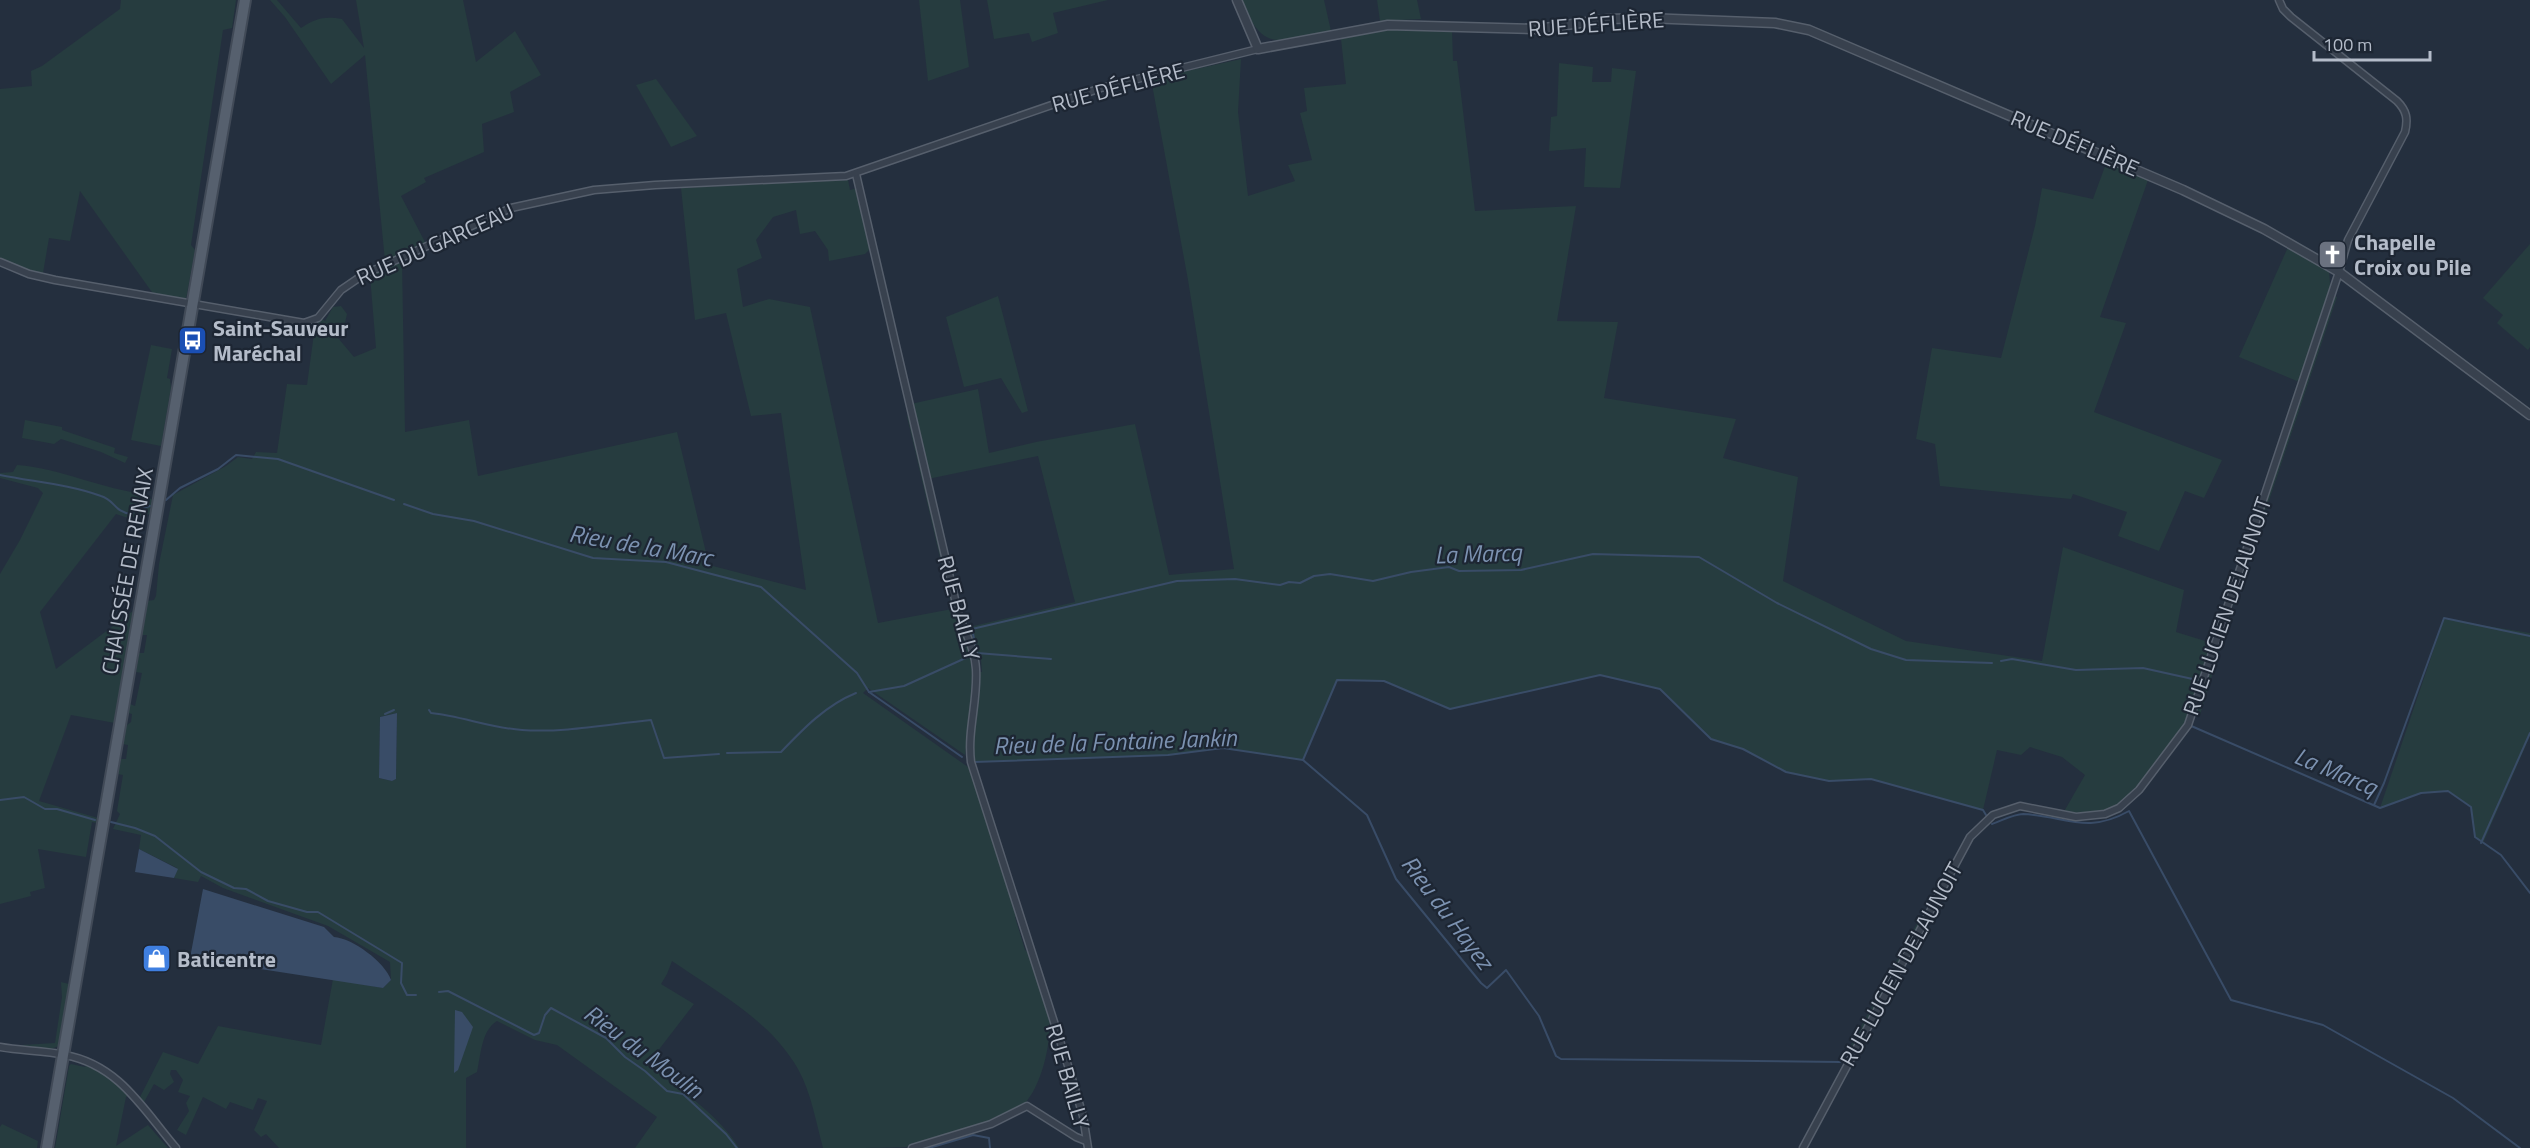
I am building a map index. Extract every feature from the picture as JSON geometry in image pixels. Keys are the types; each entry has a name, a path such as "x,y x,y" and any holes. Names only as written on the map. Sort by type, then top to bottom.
{"main road":[{"name":"CHAUSSÉE DE RENAIX","path":"47,1148 245,0"}],"street":[{"path":"1237,0 1258,49"},
{"name":"RUE LUCIEN DELAUNOIT","path":"1803,1148 1965,847 1980,826 1993,815 2020,806 2076,817 2105,814 2119,808 2139,790 2188,725 2348,240 2405,132 2407,121 2405,110 2366,75 2291,17 2283,9 2279,0"},
{"name":"RUE DÉFLIÈRE","path":"856,174 1091,91 1258,49 1388,25 1538,29 1608,19 1647,18 1784,24 1809,30 2199,197 2264,229 2339,272 2530,415"},
{"name":"RUE DU GARCEAU","path":"0,262 29,274 55,280 304,323 318,318 340,290 363,275 511,207 594,190 656,184 856,174"},
{"name":"RUE BAILLY","path":"856,174 958,612 974,656 976,685 970,737 971,762 1070,1072 1083,1116 1087,1145"},
{"path":"0,1047 64,1054 94,1063 108,1071 129,1092 176,1148"},
{"name":"RUE BAILLY","path":"912,1148 991,1124 1027,1106 1087,1145"}],"green space":[{"path":"121,0 236,0 232,28 223,30 191,245 195,250 186,298 182,299 154,295 80,191 70,241 49,238 43,273 36,272 44,274 33,273 0,261 0,89 32,86 31,71 42,66 120,9"},
{"path":"270,0 277,0 301,28 321,19 342,19 364,48 356,0 463,0 476,62 515,31 541,75 510,92 514,112 482,124 484,152 424,178 426,182 401,196 426,244 385,261 365,55 331,84 285,17"},
{"path":"919,0 960,0 969,67 928,81"},
{"path":"987,0 1108,0 1053,13 1058,33 1032,42 1029,33 994,39"},
{"path":"1241,0 1324,0 1331,31 1286,40 1266,37 1249,18"},
{"path":"1377,0 1417,0 1421,19 1380,21"},
{"path":"1395,29 1452,31 1453,61 1457,61 1475,211 1576,206 1557,321 1618,322 1604,398 1736,419 1723,458 1798,477 1783,581 1906,641 2042,661 2063,547 2184,590 2176,632 2215,644 2188,725 2139,790 2105,814 2062,815 2085,775 2062,757 2030,747 2021,755 1997,750 1983,810 1871,779 1829,781 1786,772 1743,749 1711,739 1660,689 1600,675 1450,709 1384,681 1337,680 1303,760 1223,748 1168,755 974,762 974,753 972,753 978,672 982,672 981,660 977,660 965,628 1075,602 1038,456 928,479 911,404 978,389 989,453 1135,424 1169,575 1234,569 1188,280 1151,79 1241,59 1238,112 1248,196 1295,181 1288,165 1312,160 1300,113 1307,111 1304,88 1346,84 1341,39"},
{"path":"1559,63 1593,67 1592,82 1611,82 1612,68 1636,71 1620,188 1584,187 1586,148 1549,151 1551,117 1557,116"},
{"path":"656,79 697,136 671,147 636,85"},
{"path":"2107,161 2148,180 2100,317 2126,323 2094,412 2222,460 2204,498 2185,491 2159,551 2118,536 2127,512 2073,494 2071,499 1940,486 1935,444 1916,439 1932,348 2001,358 2035,226 2042,188 2093,199"},
{"path":"848,180 850,190 858,188 871,248 865,254 829,261 828,250 815,231 800,234 796,210 773,217 756,240 762,258 737,269 743,307 769,299 810,307 878,623 952,609 907,416 909,416 974,662 974,687 965,755 868,688 863,693 968,767 972,774 1017,916 1015,917 1025,950 1029,953 1052,1023 1049,1024 1047,1053 1036,1086 1026,1102 1018,1108 932,1140 906,1147 823,1148 806,1087 798,1069 786,1052 758,1021 672,961 661,984 694,1004 647,1065 709,1113 721,1124 739,1148 635,1148 657,1117 557,1045 535,1040 497,1021 485,1037 477,1072 466,1078 466,1148 279,1148 266,1134 261,1137 254,1130 267,1101 258,1098 253,1110 230,1102 226,1109 203,1097 186,1135 177,1130 189,1111 186,1103 190,1096 178,1092 183,1080 176,1070 171,1070 170,1074 174,1082 164,1090 154,1084 143,1104 139,1099 163,1052 198,1064 218,1026 321,1045 333,979 383,988 391,980 390,962 328,926 223,888 201,876 198,882 174,878 177,868 139,849 141,835 113,829 120,814 117,811 123,775 118,774 121,759 126,759 128,745 123,744 126,726 131,722 132,714 128,713 130,704 135,706 142,673 136,672 139,653 144,653 147,635 142,635 147,601 154,600 156,596 159,564 173,495 238,457 252,459 256,452 277,453 287,384 307,385 315,326 322,319 325,321 333,307 341,306 347,314 344,327 338,329 327,325 354,357 376,348 370,276 402,261 405,432 469,420 478,476 677,432 709,565 806,590 781,413 751,416 726,313 695,320 681,188","holes":["397,713 396,779 392,781 379,778 380,717"]},
{"path":"2530,244 2530,347 2528,350 2497,323 2503,315 2483,298"},
{"path":"2288,247 2329,270 2332,285 2300,380 2297,381 2239,357"},
{"path":"998,296 1028,411 1022,413 1001,378 964,387 946,317"},
{"path":"2334,296 2337,297 2234,605 2231,604"},
{"path":"151,345 172,349 167,378 170,379 171,388 161,446 131,440"},
{"path":"25,420 62,427 62,430 115,448 114,453 128,457 125,463 101,452 61,439 54,444 22,438"},
{"path":"17,465 50,470 130,492 146,494 152,500 150,514 128,518 116,514 40,612 56,669 133,611 115,723 71,715 39,801 98,818 97,823 92,822 86,857 38,849 45,888 30,892 31,896 0,904 0,574 43,493 38,488 0,478 0,473 13,472"},
{"path":"2229,612 2231,613 2200,715 2195,713"},
{"path":"2444,619 2530,633 2530,736 2483,843 2475,837 2471,807 2448,791 2421,793 2380,808"},
{"path":"1920,918 1923,919 1854,1046 1851,1045"},
{"path":"61,982 69,984 59,1046 51,1049 21,1048 22,1045 55,1043 62,997"},
{"path":"87,1063 112,1077 129,1095 126,1097 116,1146 148,1125 168,1148 55,1148 69,1066 71,1064 85,1067"},
{"path":"2,1124 38,1141 37,1148 0,1148"}],"water":[{"path":"397,713 396,779 392,781 379,778 380,717"},
{"path":"139,849 178,869 174,878 135,872"},
{"path":"203,889 324,927 334,937 350,942 367,952 388,973 391,980 383,988 190,958"},
{"path":"455,1010 462,1012 473,1027 458,1070 454,1073"}],"waterway":[{"path":"166,500 180,488 218,469 236,455 278,459 394,500"},
{"path":"0,475 89,492 106,498 125,513 131,514 150,506"},
{"name":"Rieu de la Marc","path":"404,504 433,514 474,521 593,558 666,562 761,587 857,673 869,692 962,757"},
{"name":"La Marcq","path":"1051,659 977,653 972,629 1177,581 1235,579 1280,585 1289,582 1300,583 1314,576 1330,574 1373,581 1411,572 1449,567 1459,571 1521,570 1593,554 1699,557 1777,603 1871,649 1906,660 1992,663"},
{"path":"2374,805 2444,618 2530,636"},
{"name":"La Marcq","path":"869,692 904,686 970,656"},
{"name":"La Marcq","path":"2001,661 2012,659 2076,670 2143,668 2197,680"},
{"name":"Rieu de la Fontaine Jankin","path":"974,762 1168,755 1223,748 1303,760 1337,680 1384,681 1450,709 1600,675 1660,689 1711,739 1743,749 1786,772 1829,781 1871,779 1983,810 1986,815"},
{"path":"727,753 781,752 806,726 825,711 856,693"},
{"path":"385,714 394,710"},
{"path":"429,710 431,713 499,727 538,731 651,720 664,758 719,754"},
{"name":"La Marcq","path":"2189,725 2380,808 2421,793 2448,791 2471,807 2475,837 2501,855 2530,893"},
{"path":"2481,843 2530,733"},
{"name":"Rieu du Hayez","path":"1303,760 1367,815 1396,879 1481,983 1487,988 1506,970 1539,1016 1556,1056 1561,1059 1840,1062"},
{"name":"Rieu du Moulin","path":"0,800 24,797 45,809 57,809 95,820"},
{"name":"Rieu de la Fontaine Jankin","path":"1992,824 2023,814 2076,822 2100,822 2129,811 2231,1000 2323,1025 2453,1098 2520,1148"},
{"name":"Rieu du Moulin","path":"111,822 155,836 201,872 234,888 246,889 268,901 307,912 318,912 402,963 401,983 407,995 416,995"},
{"name":"Rieu du Moulin","path":"439,992 448,991 534,1035 539,1033 545,1015 551,1008 606,1038 625,1057 667,1091 683,1094 726,1134 737,1148"},
{"name":"Rieu du Moulin","path":"929,1148 973,1135 989,1138 990,1148"}],"place":[{"name":"Chapelle Croix ou Pile","path":"2333,255"},
{"name":"Saint-Sauveur Maréchal","path":"192,341"},
{"name":"Baticentre","path":"156,959"}]}
